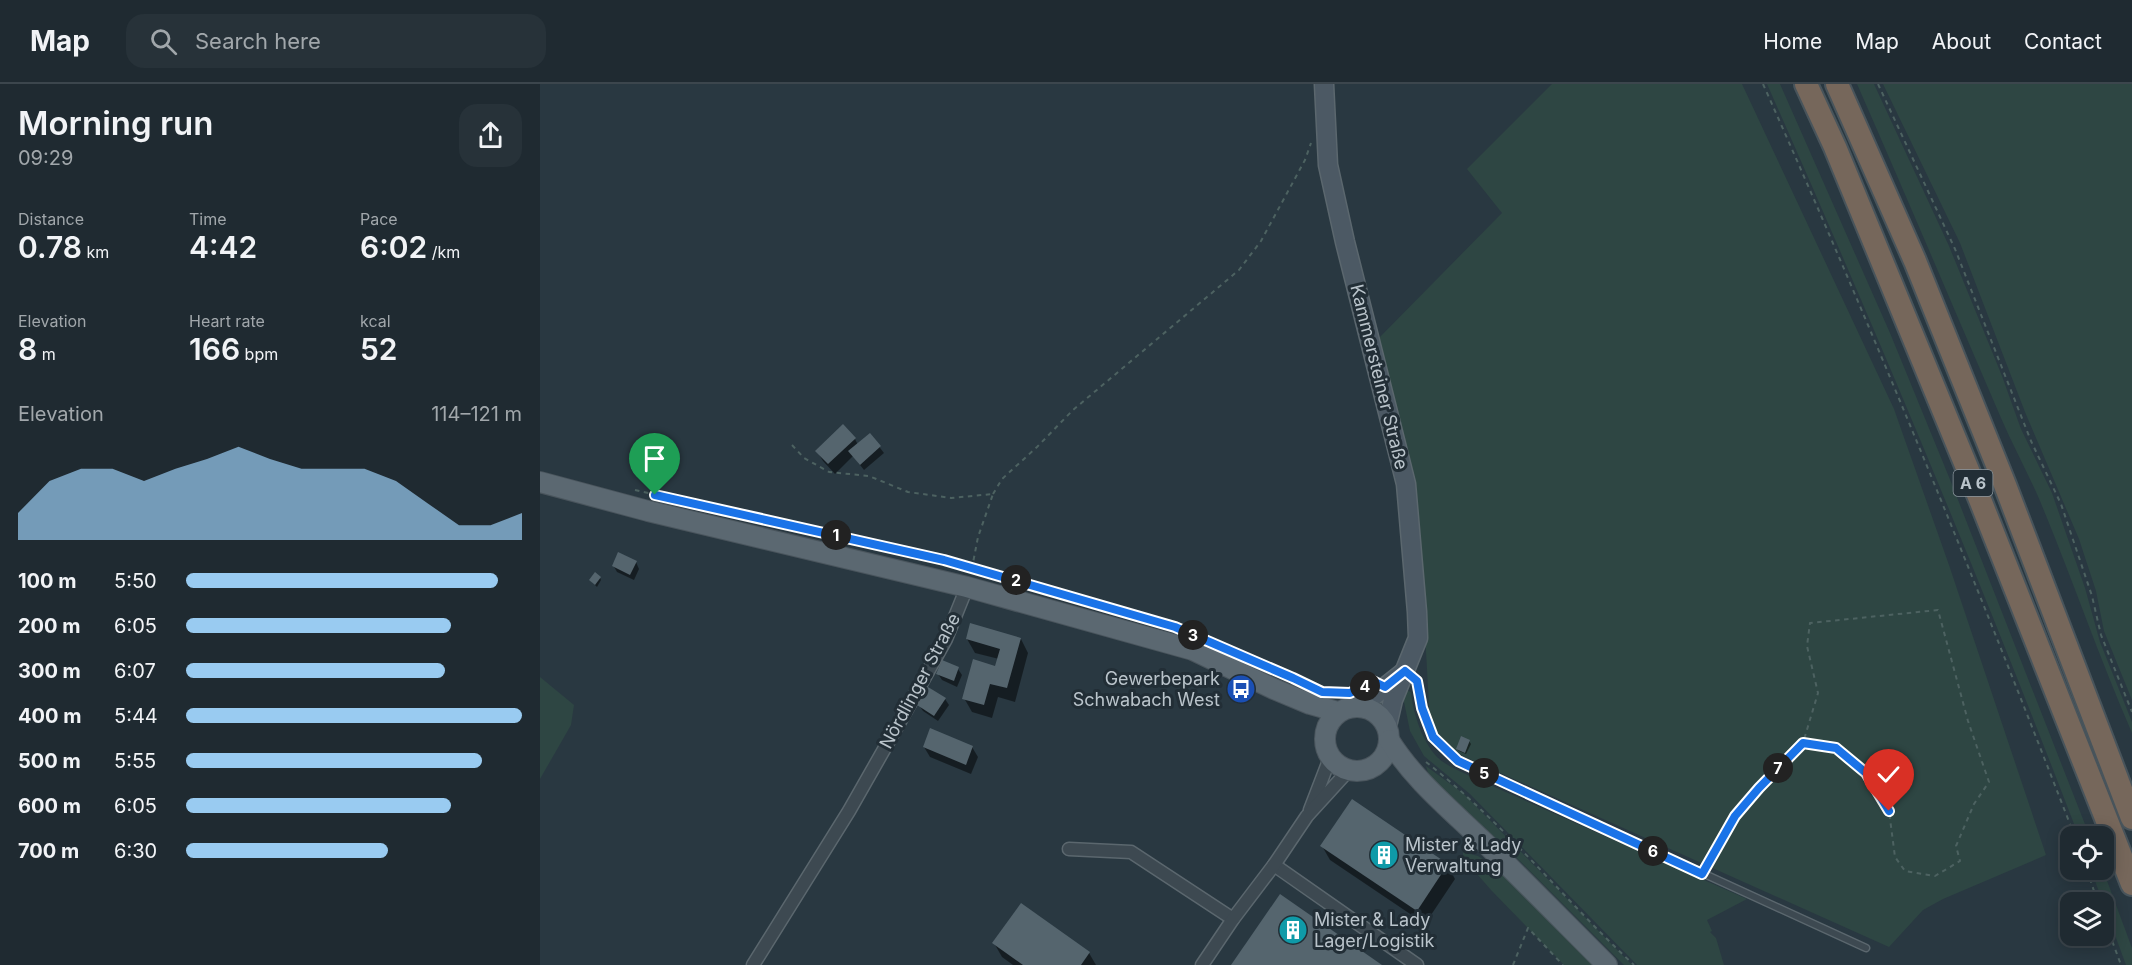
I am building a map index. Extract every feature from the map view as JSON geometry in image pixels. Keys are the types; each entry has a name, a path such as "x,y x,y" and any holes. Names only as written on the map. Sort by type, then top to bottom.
{"highway":[{"name":"A 6","path":"1806,84 1943,408 2132,884"},
{"name":"A 6","path":"1837,84 1915,261 2005,485 2130,810"}],"main road":[{"name":"Nördlinger Straße","path":"540,482 648,511 967,587"},
{"path":"967,587 1193,651 1274,689 1310,704 1338,712"},
{"path":"1274,689 1302,709 1324,734"},
{"path":"1388,733 1387,751 1374,767 1349,771 1330,758 1326,750 1324,734 1327,725 1338,712 1353,706 1359,698 1376,713 1388,733 1400,757 1430,792 1481,839 1607,965"},
{"path":"1374,767 1398,774 1430,792"}],"street":[{"name":"Kammersteiner Straße","path":"1323,84 1328,165 1406,484 1418,638 1393,700 1388,733"},
{"name":"Nördlinger Straße","path":"753,965 849,811 911,702 946,639 967,587"},
{"name":"Kammersteiner Straße","path":"1359,698 1405,671"},
{"path":"1307,816 1330,758"},
{"path":"1202,965 1233,919 1274,866 1307,816 1349,771"},
{"path":"1069,849 1131,852 1233,919"},
{"path":"1274,866 1417,965"}],"lane":[{"path":"1405,671 1417,681 1422,708 1433,737 1458,761 1866,948"}],"path":[{"path":"1763,84 1902,407 2010,670 2070,826"},
{"path":"1878,84 1955,249 2031,441 2061,504 2092,596 2101,635 2132,711"},
{"path":"967,587 978,537 993,494 1002,480 1073,410 1239,270 1261,241 1305,160 1316,127 1325,123"},
{"path":"792,445 804,458 829,472 869,476 908,492 951,498 993,494"},
{"path":"634,490 933,557 1184,631"},
{"path":"1702,874 1735,816 1803,743 1818,693 1808,646 1810,623 1938,610 1968,721 1989,782 1974,804 1956,846 1960,861 1935,876 1905,871 1895,857 1889,811 1866,773 1836,748 1803,743"},
{"path":"1252,660 1312,687"},
{"path":"1322,692 1350,693 1359,698"},
{"path":"1426,762 1461,789 1487,814 1634,965"},
{"path":"1513,965 1528,928 1563,965"},
{"path":"2114,946 2121,965"}],"green space":[{"path":"1552,84 1742,84 1894,409 2046,855 1943,899 1923,910 1889,947 1458,754 1440,740 1429,721 1422,578 1378,339 1502,213 1467,169"},
{"path":"1767,84 1780,84 1890,333 2086,826 2075,826 2005,647 1849,271"},
{"path":"1857,84 1874,84 1949,246 2021,429 2052,493 2085,588 2100,642 2132,722 2132,733 2040,501 2001,418"},
{"path":"1883,84 2132,84 2132,700 2104,631 2096,591 2079,539 2025,412 1960,243"},
{"path":"540,677 574,705 571,725 540,779"},
{"path":"1406,690 1411,692 1416,718 1427,743 1437,757 1454,769 1747,899 1707,920 1712,931 1710,932 1716,938 1724,965 1637,965 1470,794 1424,756 1410,731 1403,697"},
{"path":"1426,766 1464,794 1632,965 1624,965 1521,862 1429,776"},
{"path":"1463,852 1478,856 1499,870 1596,965 1564,965 1491,890 1463,858"},
{"path":"2095,880 2107,880 2111,892 2099,892"},
{"path":"2114,900 2132,948 2132,965 2126,965 2114,932"}],"building":[{"path":"843,424 856,438 828,464 815,451"},
{"path":"870,433 881,446 860,465 848,451"},
{"path":"618,552 637,561 630,575 612,566"},
{"path":"595,572 601,577 595,585 589,580"},
{"path":"970,623 1021,638 1007,688 990,684 984,705 962,699 973,659 995,666 1000,649 966,639"},
{"path":"942,660 959,667 954,681 936,674"},
{"path":"928,687 946,698 934,716 917,705"},
{"path":"930,728 973,746 966,765 923,747"},
{"path":"1461,736 1470,740 1465,753 1456,749"},
{"name":"Mister & Lady Verwaltung","path":"1352,799 1448,864 1417,911 1320,846"},
{"name":"Mister & Lady Lager/Logistik","path":"1280,894 1382,965 1231,965"},
{"path":"1021,903 1090,952 1081,965 1023,965 992,943"}],"place":[{"name":"Gewerbepark Schwabach West","path":"1241,689"},
{"name":"Mister & Lady Verwaltung","path":"1384,855"},
{"name":"Mister & Lady Lager/Logistik","path":"1293,930"}],"route":[{"path":"655,495 944,560 1175,627 1322,692 1350,693 1373,681 1385,687 1405,671 1417,681 1422,708 1433,737 1458,761 1702,874 1735,816 1803,743 1836,748 1866,773 1889,811"}]}
